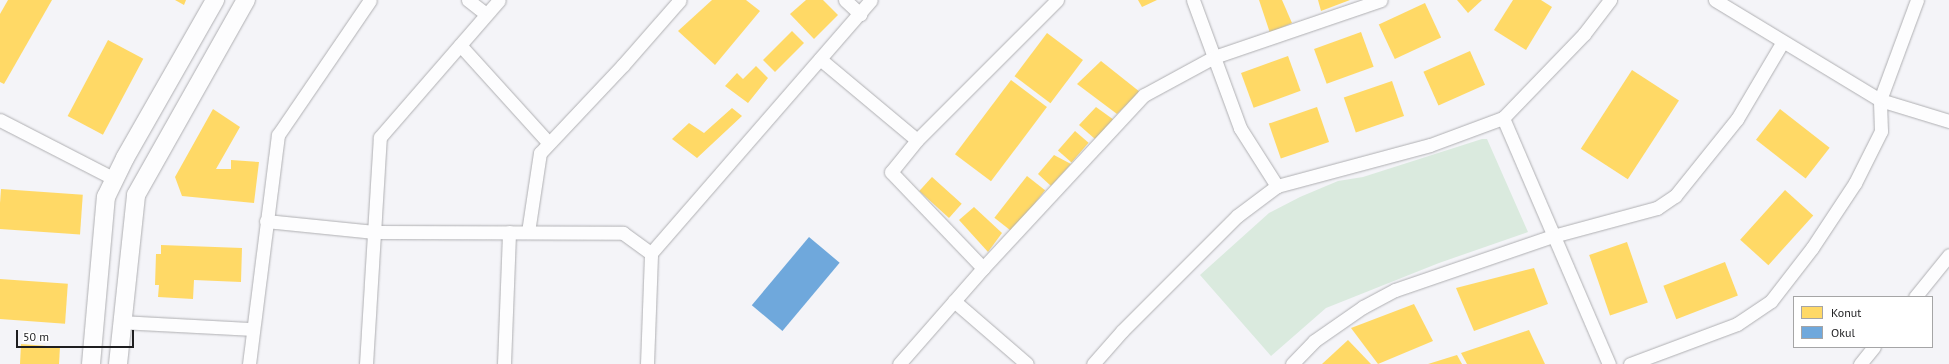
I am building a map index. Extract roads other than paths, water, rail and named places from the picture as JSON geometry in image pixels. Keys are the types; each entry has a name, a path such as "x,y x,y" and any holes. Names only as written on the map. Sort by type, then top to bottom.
{"main road":[{"path":"91,364 106,197 215,0"},
{"path":"118,364 136,195 246,0"}],"street":[{"path":"249,364 252,329 278,135 370,0"},
{"path":"468,0 486,14"},
{"path":"366,364 380,137 499,0"},
{"path":"528,232 540,153 623,65 680,0"},
{"path":"845,0 860,14"},
{"path":"647,364 651,253 872,0"},
{"path":"983,268 891,172 917,140 1057,0"},
{"path":"1193,0 1240,128 1276,186"},
{"path":"899,364 983,268 1144,95 1214,57 1381,0"},
{"path":"1715,0 1782,43 1880,100 1949,121"},
{"path":"1630,364 1737,324 1771,301 1812,248 1856,183 1881,130 1880,100 1917,0"},
{"path":"1093,364 1122,331 1237,216 1276,186 1430,145 1503,118 1605,2"},
{"path":"1292,364 1314,341 1363,306 1395,290 1553,236 1658,208 1674,196 1737,119 1782,43"},
{"path":"460,45 549,143"},
{"path":"820,59 917,140"},
{"path":"1503,118 1609,364"},
{"path":"0,120 115,179"},
{"path":"266,221 374,232 623,233 651,253"},
{"path":"504,364 509,232"},
{"path":"1916,296 1949,256"},
{"path":"954,301 1027,364"},
{"path":"122,322 252,329"},
{"path":"1860,364 1873,348"}]}
